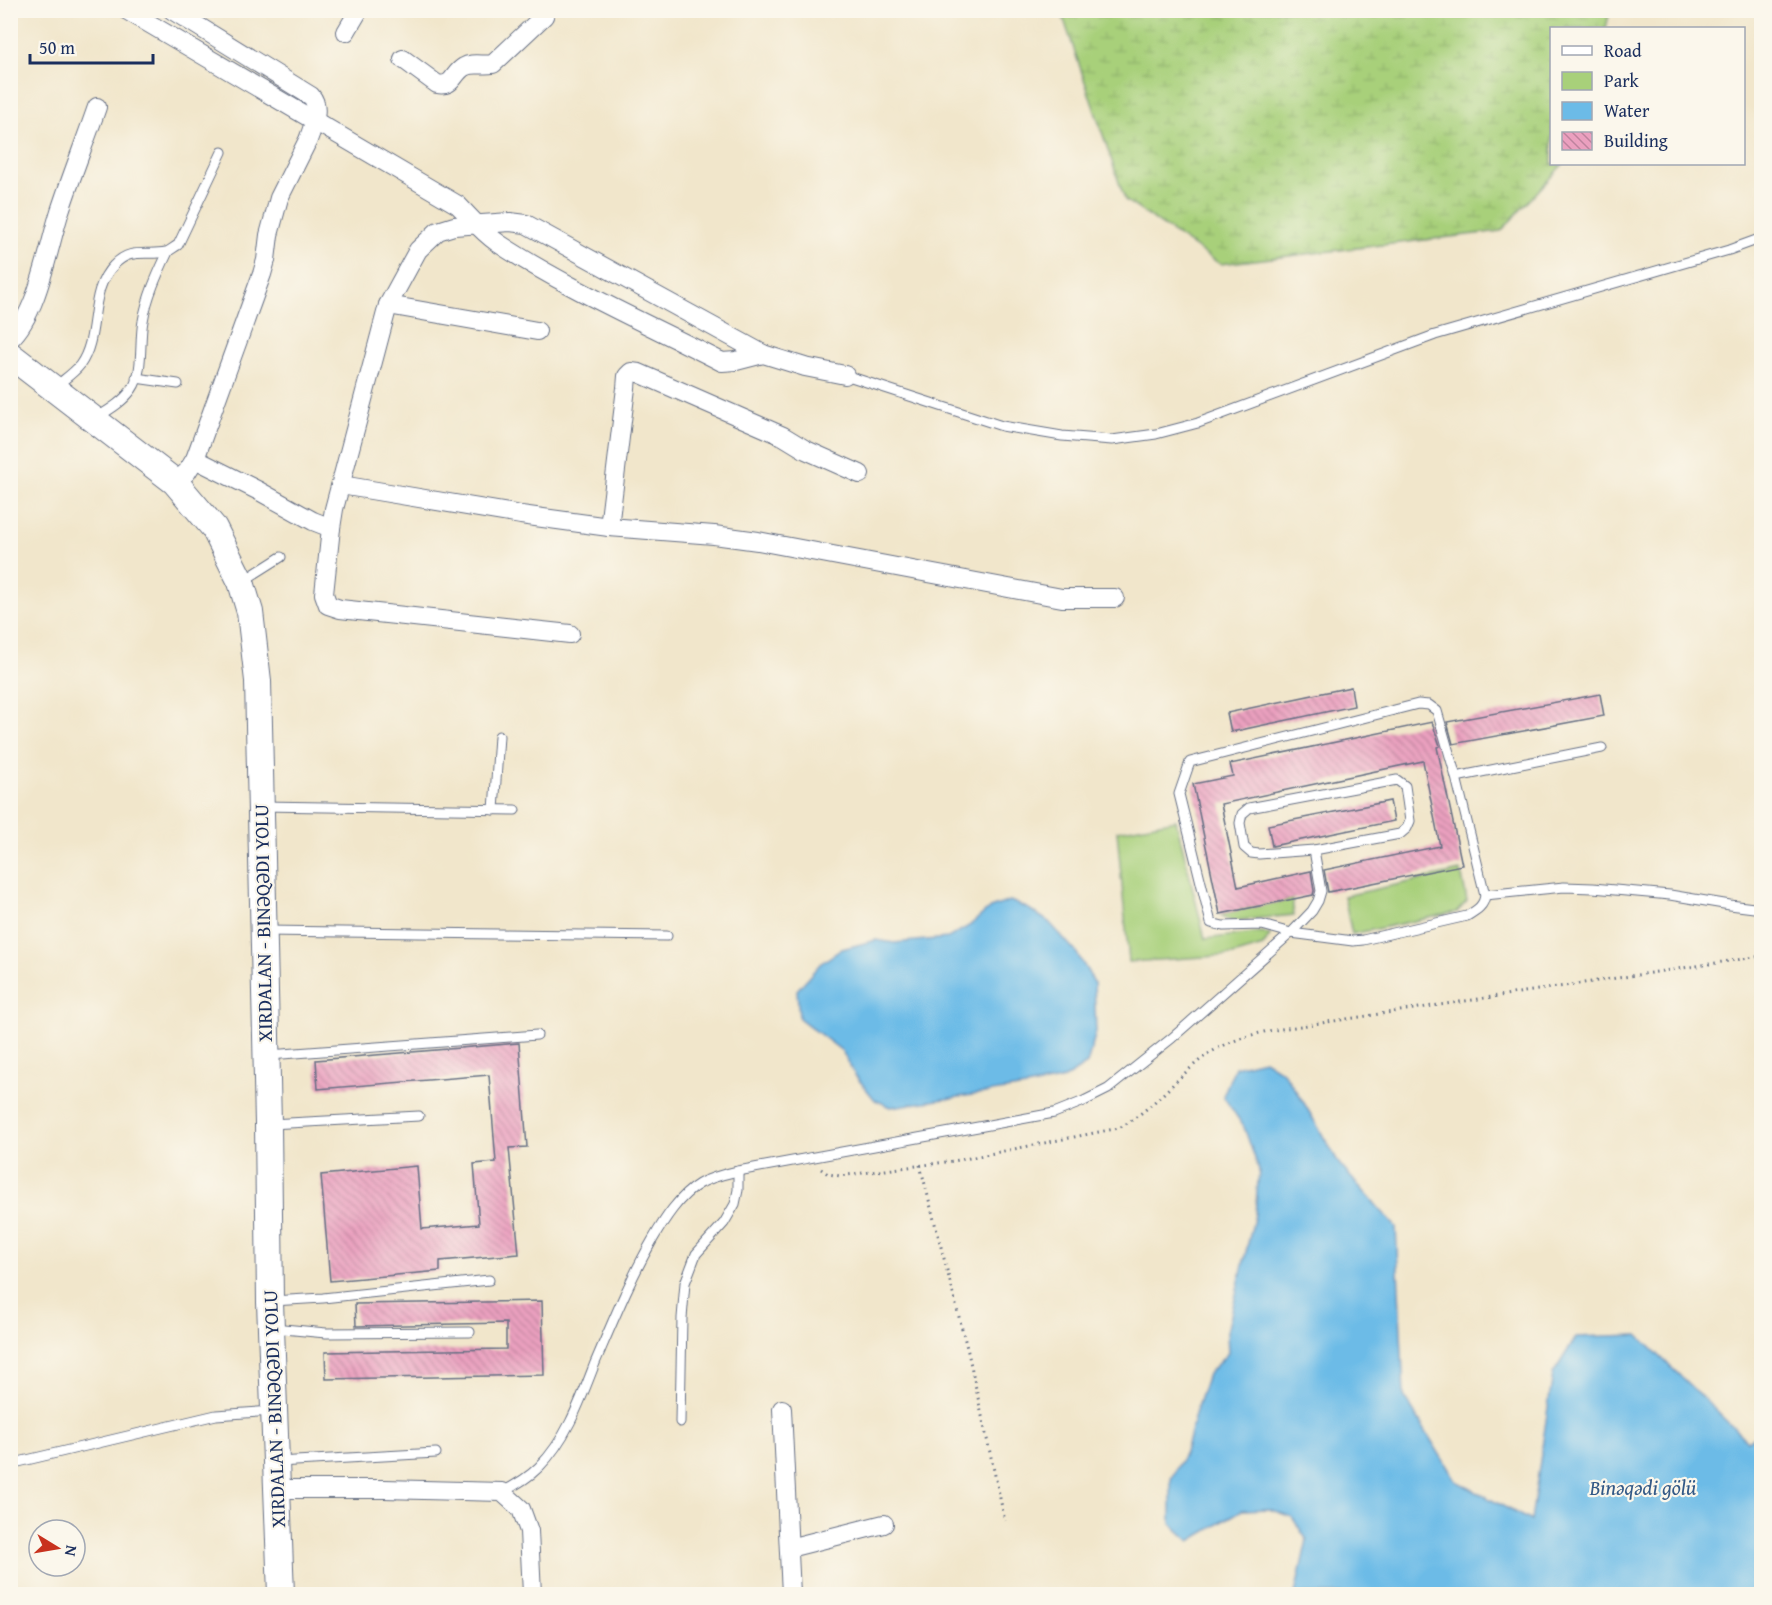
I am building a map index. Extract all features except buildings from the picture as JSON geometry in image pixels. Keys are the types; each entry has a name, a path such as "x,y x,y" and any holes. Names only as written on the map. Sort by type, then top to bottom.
{"main road":[{"path":"10,356 175,482 214,528 241,582 250,612 257,672 270,1302 281,1594"}],"street":[{"path":"126,10 458,205 475,224 497,242 568,284 722,362 763,354"},
{"path":"172,10 311,96 315,100 316,108 308,140 279,198 262,274 195,459 187,472 175,482"},
{"path":"345,32 359,10"},
{"path":"402,59 437,84 448,84 464,67 475,64 486,66 493,64 544,16 546,10"},
{"path":"10,339 25,318 36,294 60,211 97,107"},
{"path":"570,634 340,609 328,605 324,594 331,528 388,305 418,250 438,231 454,226 475,224 510,222 526,224 763,354 805,367 845,375"},
{"path":"388,305 537,331"},
{"path":"609,527 627,376 632,372 699,399 860,474"},
{"path":"195,459 313,521 331,528"},
{"path":"341,485 609,527 714,535 758,541 1062,598 1115,598"},
{"path":"782,1409 791,1594"},
{"path":"276,1489 502,1492 521,1509 529,1530 532,1594"},
{"path":"789,1548 884,1524"}],"lane":[{"path":"94,420 119,402 132,388 140,358 142,324 148,296 168,252 178,245 222,152"},
{"path":"845,375 1002,426 1062,436 1112,440 1156,434 1198,423 1435,335 1729,250 1761,238"},
{"path":"53,388 80,366 89,345 99,289 106,273 127,255 168,252"},
{"path":"136,378 178,384"},
{"path":"241,582 281,557"},
{"path":"1418,704 1429,705 1437,711 1485,895 1484,902 1478,909 1467,916 1363,940 1342,940 1291,933 1262,925 1222,926 1211,923 1179,794 1190,762 1418,704"},
{"path":"494,810 499,736"},
{"path":"1456,777 1602,748"},
{"path":"1397,780 1405,786 1410,821 1407,828 1400,834 1314,850 1259,855 1251,853 1244,847 1240,823 1242,814 1249,808 1386,781 1397,780"},
{"path":"260,806 515,810"},
{"path":"502,1492 527,1478 542,1465 558,1443 576,1410 623,1296 661,1225 688,1192 699,1184 716,1177 738,1172 1054,1113 1108,1089 1172,1038 1291,933 1312,911 1321,891 1314,850"},
{"path":"1485,895 1564,887 1593,888 1670,895 1761,909"},
{"path":"263,931 666,936"},
{"path":"266,1055 537,1035"},
{"path":"268,1124 419,1116"},
{"path":"680,1422 685,1284 696,1254 724,1223 735,1204 738,1172"},
{"path":"270,1302 489,1280"},
{"path":"271,1328 326,1333 470,1332"},
{"path":"10,1464 216,1415 273,1412"},
{"path":"275,1462 436,1453"}],"path":[{"path":"808,1159 828,1173 840,1176 954,1161 1119,1128 1134,1120 1206,1056 1241,1037 1761,956"},
{"path":"920,1165 968,1352 1005,1521"}],"green space":[{"path":"1061,10 1610,11 1606,27 1550,27 1550,165 1562,165 1501,231 1220,264 1125,200"},
{"path":"1176,820 1205,939 1262,932 1270,935 1263,946 1233,955 1129,962 1117,831"},
{"path":"1461,871 1467,901 1457,912 1352,934 1344,896"},
{"path":"1292,899 1294,915 1231,921 1220,914"}],"water":[{"path":"1010,901 1029,909 1049,922 1076,952 1094,982 1096,1032 1087,1064 1064,1079 1026,1087 891,1107 875,1100 855,1075 842,1051 799,1018 797,990 820,964 842,949 876,940 894,943 948,938 969,926 990,908"},
{"name":"Binəqədi gölü","path":"1264,1060 1283,1072 1340,1165 1396,1227 1404,1396 1456,1481 1531,1521 1553,1374 1576,1337 1638,1335 1747,1441 1761,1434 1761,1594 1295,1594 1307,1540 1292,1517 1269,1509 1242,1510 1190,1541 1171,1524 1171,1479 1185,1452 1208,1374 1228,1353 1227,1332 1255,1214 1259,1170 1244,1127 1223,1096 1235,1067"}]}
